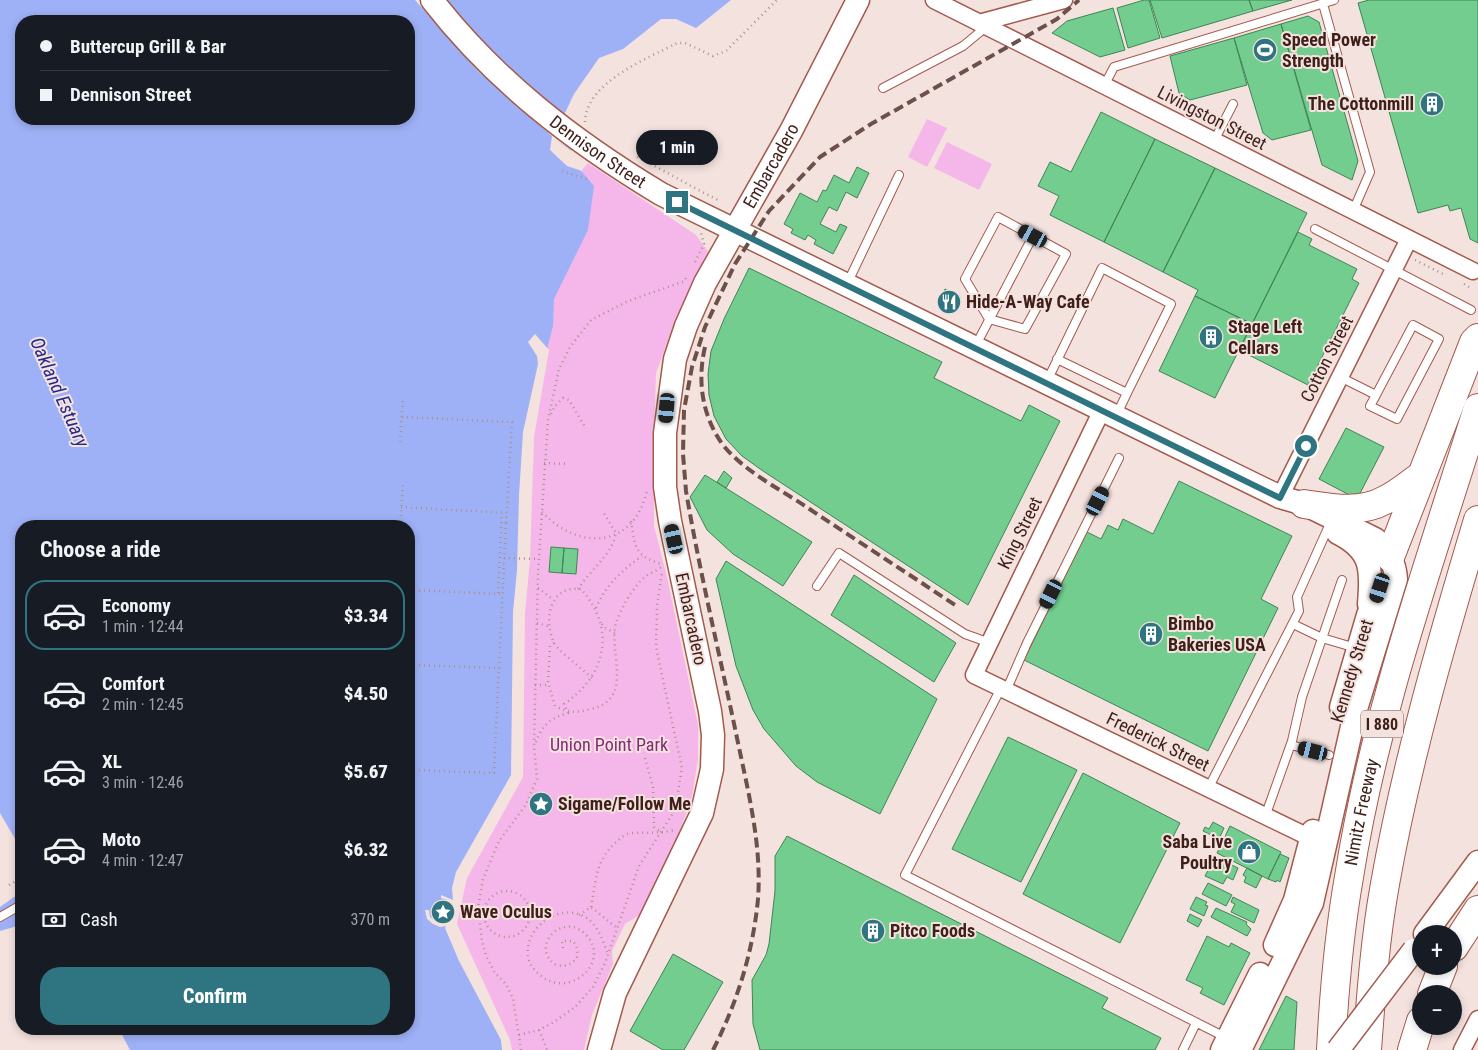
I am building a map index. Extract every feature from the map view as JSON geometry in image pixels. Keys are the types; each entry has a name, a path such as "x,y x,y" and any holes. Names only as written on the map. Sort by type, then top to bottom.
{"highway":[{"path":"1390,556 1474,342 1478,338"},
{"name":"Nimitz Freeway","path":"1331,1050 1334,998 1349,877 1371,768 1404,647 1478,408"},
{"path":"1292,501 1333,509 1371,506 1385,501 1421,476"},
{"name":"Nimitz Freeway","path":"1367,1050 1377,941 1396,829 1437,656 1478,520"},
{"path":"1462,935 1478,910"},
{"path":"1412,1050 1417,1035"}],"main road":[{"name":"Dennison Street","path":"432,0 471,46 507,81 576,139 622,159 661,194 974,348 1375,539 1390,556"},
{"name":"Embarcadero","path":"599,1050 607,1015 618,986 702,813 712,769 713,735 710,711 670,521 665,487 665,433 675,359 686,326 710,274 792,131 858,0"},
{"name":"Dennison Street","path":"1292,501 1298,513 1348,538 1362,550 1370,563 1371,580 1368,615"},
{"name":"Kennedy Street","path":"1233,1046 1312,903 1329,755 1368,615 1374,604 1390,556"},
{"name":"Kennedy Street","path":"1318,842 1396,579 1395,568 1390,556"},
{"path":"1432,925 1478,862"},
{"path":"1338,1050 1412,952"}],"street":[{"name":"Livingston Street","path":"934,0 1353,211 1406,247 1473,271"},
{"path":"982,25 1064,0"},
{"name":"Cotton Street","path":"1292,501 1340,377 1406,247"},
{"name":"King Street","path":"974,675 1000,620 1109,413"},
{"name":"Frederick Street","path":"974,675 1318,842"},
{"path":"1462,1050 1478,1019"}],"lane":[{"path":"1104,86 1114,67 1334,0"},
{"path":"1323,4 1370,172 1353,211"},
{"path":"883,88 962,46 982,25"},
{"path":"1214,141 1233,104"},
{"path":"846,286 899,176"},
{"path":"998,217 1033,236 1066,254 1025,329 989,320 965,279 998,217"},
{"path":"1315,229 1471,310"},
{"path":"974,348 1033,236"},
{"path":"1046,382 1102,268 1171,304 1127,393 1109,413"},
{"path":"1413,325 1439,338 1397,419 1370,406 1376,396 1413,325"},
{"path":"1057,359 1127,393"},
{"path":"1340,377 1376,396"},
{"path":"1119,458 1031,635 905,876 1196,1023 1233,1046"},
{"path":"1208,789 1299,611 1297,597 1328,528"},
{"path":"817,586 839,552 965,634 990,643"},
{"path":"1265,817 1291,745 1302,697 1342,580"},
{"path":"1293,624 1322,638 1358,648"},
{"path":"1291,745 1329,755"},
{"path":"0,917 15,908"},
{"path":"1183,1050 1196,1023"}],"path":[{"path":"585,128 585,119 589,106 605,82 677,43 685,44 713,56 726,51 777,0"},
{"path":"622,159 673,174 680,182 721,202"},
{"path":"562,171 590,180"},
{"path":"693,266 704,244"},
{"path":"1406,247 1443,274"},
{"path":"521,1050 513,998 506,984 495,973 486,956 479,914 483,879 499,841 525,806 536,779 534,746 537,587 548,420 559,369 570,347 591,320 628,301 685,281 689,273"},
{"path":"400,442 403,397"},
{"path":"548,420 555,406 563,398 569,400 585,427"},
{"path":"402,417 512,422 506,523"},
{"path":"544,463 570,464"},
{"path":"400,520 403,484"},
{"path":"651,487 652,494"},
{"path":"542,512 559,528 586,539 598,540 616,533 631,521 640,510 647,489"},
{"path":"401,507 506,513"},
{"path":"498,594 502,512"},
{"path":"603,512 616,533"},
{"path":"415,770 494,773 506,518"},
{"path":"631,521 636,545 642,556 663,565"},
{"path":"578,589 588,573 610,550 616,533"},
{"path":"595,609 602,594 614,580 642,556"},
{"path":"519,1035 539,1030 575,1007 600,976 639,866 648,849 662,833 675,810 682,768 658,664 656,620 663,565 662,556"},
{"path":"504,558 539,559"},
{"path":"534,746 552,718 596,708 606,702 616,689 618,675 613,642 616,622 635,589 645,577 663,565"},
{"path":"537,587 554,600"},
{"path":"568,713 564,704 585,687 592,678 598,665 602,649 603,632 590,599 581,589 564,592 550,605 554,643 592,678"},
{"path":"415,590 502,594"},
{"path":"537,623 551,627"},
{"path":"601,623 606,628 615,632"},
{"path":"554,643 550,646 548,685 554,706 568,713"},
{"path":"415,665 500,668"},
{"path":"535,685 548,685"},
{"path":"646,758 653,787 654,827 662,833"},
{"path":"579,915 591,907 597,866 610,848 626,834 662,833"},
{"path":"9,885 15,882"},
{"path":"505,892 513,892 525,900 530,915 529,922 522,932 507,937 492,931 485,914 486,905 492,898 505,892"},
{"path":"591,907 618,929"},
{"path":"469,913 485,914"},
{"path":"563,948 562,941 573,941 576,945 578,955 572,964 567,966 556,965 548,956 546,943 553,933 561,927 574,927 591,940 592,963 588,970 576,980 562,984 552,983 543,978 530,965 528,948 531,938 542,922 557,914 579,915 588,919 598,930 607,952"},
{"path":"539,1030 546,1050"}],"green space":[{"path":"927,119 947,128 927,167 908,157"},
{"path":"947,142 992,164 979,190 934,168"},
{"name":"Union Point Park","path":"588,163 696,235 709,253 676,318 656,373 654,434 654,526 667,577 698,725 698,759 692,796 677,839 641,914 625,924 612,951 613,964 592,1015 584,1050 510,1050 454,924 521,342 581,171"}],"water":[{"name":"Oakland Estuary","path":"0,0 746,0 699,37 667,26 600,68 571,127 571,159 594,186 588,230 554,299 553,326 545,357 532,436 522,613 520,777 464,877 454,924 510,1050 115,1050 106,1035 415,1035 415,520 15,520 15,874 0,844"},
{"path":"15,885 15,927 0,931 0,898"}],"pier":[{"path":"415,0 446,0 471,30 522,80 564,115 574,94 599,58 623,49 661,19 676,19 696,28 731,0 748,0 700,39 668,29 636,54 601,70 573,128 573,151 556,140 573,152 573,158 583,169 582,171 567,166 550,150 552,136 479,72"},
{"path":"535,334 549,350 534,437 530,559 525,613 523,777 467,878 457,924 510,1040 512,1050 502,1050 501,1040 459,961 445,928 446,926 440,927 433,924 427,919 425,910 429,910 430,917 435,921 441,923 449,919 451,905 447,900 441,898 441,895 453,900 452,888 456,872 511,775 513,612 517,570 519,495 523,432 538,364 537,356 528,342"},
{"path":"0,813 15,839 15,879 0,849"},
{"path":"15,882 15,896 0,907 0,895"},
{"path":"103,1035 122,1035 130,1050 112,1050"}],"building":[{"path":"1149,0 1160,38 1128,48 1117,8"},
{"path":"1150,0 1249,0 1253,11 1162,38"},
{"path":"1249,0 1292,0 1253,11"},
{"name":"The Cottonmill","path":"1369,0 1478,0 1478,243 1470,239 1461,208 1450,211 1448,205 1418,213 1358,3"},
{"path":"1113,8 1125,50 1100,57 1052,33 1067,21"},
{"path":"1308,16 1319,22 1358,161 1352,180 1322,165 1281,24"},
{"path":"1281,24 1311,130 1272,140 1263,133 1234,38"},
{"path":"1234,38 1247,85 1190,100 1179,93 1170,56"},
{"path":"1101,112 1155,139 1104,242 1050,215 1059,196 1038,186 1050,162 1071,172"},
{"path":"1155,139 1215,168 1163,272 1104,242"},
{"path":"857,167 869,173 857,198 846,192 837,211 829,207 820,224 836,232 840,224 847,227 833,254 814,244 816,240 808,235 805,240 791,233 793,229 784,224 800,193 817,202 823,190 826,191 834,175 849,183"},
{"path":"1215,168 1307,213 1252,324 1195,296 1198,290 1163,272"},
{"path":"1298,232 1312,239 1309,245 1357,269 1352,279 1359,283 1308,385 1239,350"},
{"path":"749,268 942,362 934,378 1021,421 1029,405 1060,421 968,605 763,471 742,456 726,439 714,416 709,395 708,374 711,351 724,319"},
{"path":"945,289 960,297 954,309 939,301"},
{"name":"Stage Left Cellars","path":"1195,296 1252,324 1215,398 1159,371"},
{"path":"1346,428 1384,447 1357,499 1319,479"},
{"path":"724,471 732,478 726,488 717,482"},
{"path":"705,475 812,542 783,586 733,554 707,530 690,497"},
{"name":"Bimbo Bakeries USA","path":"1179,481 1292,536 1261,599 1278,608 1208,751 1024,660 1087,532 1101,539 1108,525 1118,530 1123,519 1153,534"},
{"path":"551,547 564,548 562,573 549,572"},
{"path":"564,548 578,549 576,574 562,573"},
{"path":"726,561 937,699 880,814 817,782 796,766 764,729 753,710 736,666 716,579"},
{"path":"854,575 956,643 934,682 831,615"},
{"path":"1008,737 1077,770 1021,882 952,849"},
{"path":"1083,773 1180,823 1120,943 1023,894"},
{"path":"1213,822 1224,828 1219,839 1203,831 1205,827 1209,829"},
{"name":"Saba Live Poultry","path":"1230,826 1281,852 1268,879 1217,853"},
{"name":"Pitco Foods","path":"787,836 1108,998 1102,1008 1161,1038 1155,1050 760,1050 753,1024 752,980 766,955 769,944 775,891 775,856"},
{"path":"1280,854 1289,858 1280,882 1277,880 1276,882 1268,879"},
{"path":"1215,857 1238,868 1233,880 1227,877 1223,884 1205,876"},
{"path":"1247,868 1262,876 1256,888 1244,882 1246,877 1243,875"},
{"path":"1208,883 1232,895 1226,906 1202,894"},
{"path":"1196,897 1207,902 1205,905 1208,906 1204,916 1190,909"},
{"path":"1233,897 1259,910 1254,923 1231,912 1235,904 1231,902"},
{"path":"1216,908 1247,922 1246,924 1251,929 1247,936 1211,917"},
{"path":"1190,914 1202,920 1198,927 1187,921"},
{"path":"1207,936 1229,947 1231,943 1250,953 1224,1005 1200,993 1203,988 1186,980"},
{"path":"673,954 723,982 684,1050 663,1050 630,1031"},
{"path":"1286,996 1297,1002 1294,1050 1259,1050"}],"railway":[{"path":"713,1050 743,977 756,919 759,879 756,838 750,798 686,491 683,454 684,410 692,367 705,327 735,264 769,211 820,157 871,124 1057,19 1079,0"},
{"path":"705,347 701,373 703,398 710,422 723,445 731,454 762,478 958,607"}],"place":[{"name":"Speed Power Strength","path":"1265,50"},
{"name":"The Cottonmill","path":"1432,104"},
{"name":"Hide-A-Way Cafe","path":"949,302"},
{"name":"Stage Left Cellars","path":"1211,337"},
{"name":"Bimbo Bakeries USA","path":"1151,634"},
{"name":"Sigame/Follow Me","path":"541,804"},
{"name":"Saba Live Poultry","path":"1249,852"},
{"name":"Wave Oculus","path":"443,912"},
{"name":"Pitco Foods","path":"873,931"}],"route":[{"path":"677,202 1280,498 1306,446"}]}
